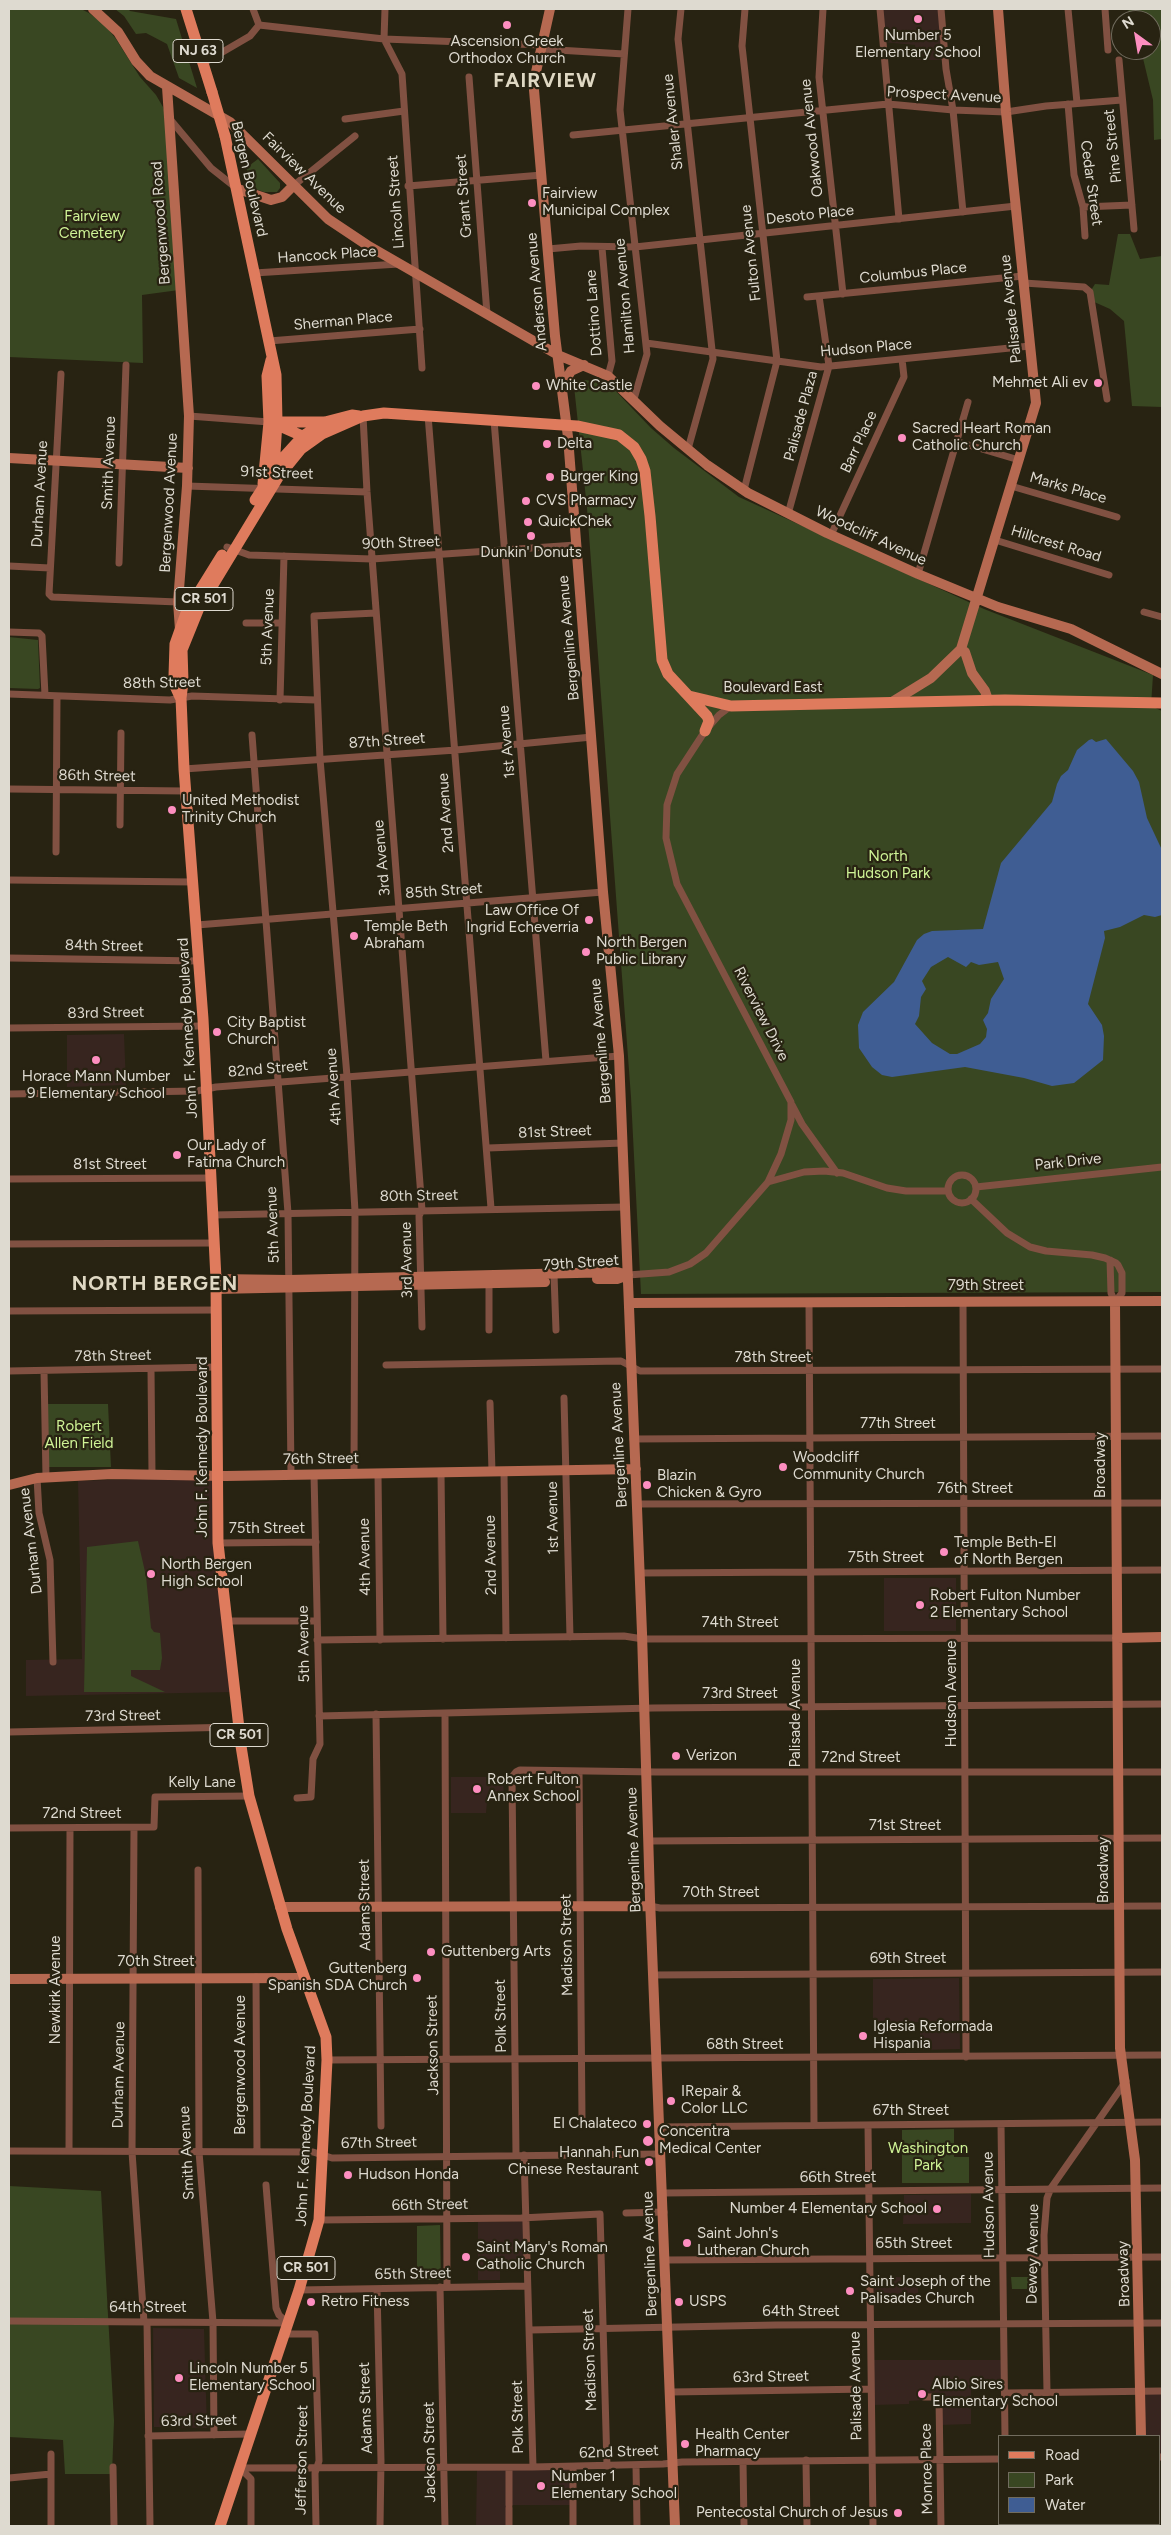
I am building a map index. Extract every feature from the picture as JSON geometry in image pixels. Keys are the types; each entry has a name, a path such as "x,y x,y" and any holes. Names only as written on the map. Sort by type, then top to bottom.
{"main road":[{"name":"Bergen Boulevard","path":"186,9 225,136 238,189 276,375 267,487"},
{"name":"John F. Kennedy Boulevard","path":"220,2526 300,2290 319,2220 328,2060 326,2037 280,1907 249,1796 238,1727 218,1543 216,1284 200,962 185,791 181,698 183,682 182,650 192,620 230,549 267,487 273,471 325,422 352,415 363,416 384,413 566,425"},
{"name":"John F. Kennedy Boulevard","path":"267,487 295,456 308,438 363,416"},
{"name":"Bergen Boulevard","path":"273,422 273,471"},
{"path":"273,422 325,422"},
{"path":"273,422 308,438"},
{"path":"566,425 609,431 619,435 634,447 641,459 645,471 650,516 662,660 668,674 707,716 709,721 705,731"},
{"name":"John F. Kennedy Boulevard","path":"181,698 175,686 173,653 180,631 190,605 230,549"},
{"name":"Boulevard East","path":"688,695 731,706 988,700 1162,701"}],"street":[{"name":"Fairview Avenue","path":"93,9 118,32 142,68 167,87 230,122 293,186 340,228 487,314 559,360 584,364 598,370"},
{"path":"253,9 259,25"},
{"path":"384,39 385,9"},
{"name":"Anderson Avenue","path":"550,9 536,72 534,90 559,360"},
{"name":"Hamilton Avenue","path":"628,9 620,110 646,343 646,354 634,399"},
{"name":"Shaler Avenue","path":"681,9 678,39 713,352 688,449"},
{"name":"Fulton Avenue","path":"744,490 778,361 742,46 745,9"},
{"name":"Oakwood Avenue","path":"823,9 818,60 843,294"},
{"path":"880,9 898,219"},
{"path":"941,9 946,70 953,110 963,212"},
{"name":"Palisade Avenue","path":"978,599 1036,403 1006,112 998,9"},
{"path":"1068,9 1077,103"},
{"path":"1105,9 1108,50"},
{"path":"202,64 250,36 259,25"},
{"path":"259,25 384,39 542,47 624,54"},
{"name":"Lincoln Street","path":"384,39 402,74 408,186 422,368"},
{"name":"Pine Street","path":"1118,60 1134,229"},
{"name":"Grant Street","path":"469,77 487,314"},
{"name":"Bergenwood Road","path":"167,87 186,357"},
{"name":"Prospect Avenue","path":"572,135 687,126 750,117 888,104 953,110 1006,112 1077,103 1122,100"},
{"name":"Cedar Street","path":"1068,104 1074,175 1083,207 1085,236"},
{"path":"345,119 404,111"},
{"path":"169,117 211,168 238,189 249,194 277,199 355,136"},
{"path":"408,186 542,175"},
{"path":"1083,207 1132,204"},
{"name":"Desoto Place","path":"548,249 581,246 602,248 635,247 1016,206"},
{"name":"Dottino Lane","path":"602,248 612,361 608,376"},
{"name":"Hancock Place","path":"254,273 402,264"},
{"name":"Columbus Place","path":"806,297 1023,280 1087,289 1092,295 1107,399"},
{"name":"Palisade Plaza","path":"788,514 829,366 818,296"},
{"name":"Sherman Place","path":"269,341 420,329"},
{"name":"Hudson Place","path":"646,343 829,366 1030,346"},
{"name":"Bergenwood Avenue","path":"182,650 178,602 188,468 189,416 186,357"},
{"name":"Barr Place","path":"831,535 904,377 902,359"},
{"name":"Bergenline Avenue","path":"559,360 592,737 603,892 618,1056 623,1143 633,1439 643,1639 650,1906 662,2154 675,2526"},
{"path":"562,386 571,371 584,364"},
{"name":"Smith Avenue","path":"119,563 126,365"},
{"name":"Woodcliff Avenue","path":"598,370 608,376 660,426 688,449 744,490 788,514 918,574 978,599 1071,629 1162,674"},
{"name":"Durham Avenue","path":"61,374 49,594 52,597 178,602"},
{"path":"918,574 955,441 968,402"},
{"name":"2nd Avenue","path":"428,415 456,750 466,904 488,1148 491,1208"},
{"path":"189,416 273,422"},
{"name":"3rd Avenue","path":"363,416 376,613 413,1071 422,1210 419,1216 422,1327"},
{"name":"1st Avenue","path":"494,420 546,1061"},
{"path":"955,441 1019,460"},
{"path":"9,458 188,468"},
{"name":"91st Street","path":"187,486 267,487 367,492"},
{"name":"Marks Place","path":"1011,486 1117,517"},
{"name":"Hillcrest Road","path":"995,540 1109,575"},
{"name":"90th Street","path":"230,549 249,555 372,559 576,545"},
{"name":"5th Avenue","path":"280,700 284,556"},
{"path":"9,566 50,568"},
{"path":"892,702 931,678 961,649 978,599"},
{"path":"1144,612 1162,617"},
{"name":"4th Avenue","path":"354,1474 355,1211 347,1076 320,759 316,700 314,616 376,613"},
{"path":"246,623 281,623"},
{"path":"9,632 39,632 42,636 45,695"},
{"path":"961,649 965,652 972,673 985,691 988,700"},
{"name":"88th Street","path":"9,694 170,700 192,696 316,700"},
{"path":"56,852 57,696"},
{"name":"Riverview Drive","path":"731,706 719,714 705,731 677,774 667,805 665,826 670,861 677,884 791,1102"},
{"path":"120,825 122,733"},
{"name":"5th Avenue","path":"252,735 288,1213 290,1474"},
{"name":"87th Street","path":"184,769 456,750 592,737"},
{"name":"86th Street","path":"9,789 185,791"},
{"path":"9,880 193,882"},
{"name":"85th Street","path":"197,925 603,892"},
{"name":"84th Street","path":"9,958 200,962"},
{"name":"83rd Street","path":"9,1028 204,1026"},
{"name":"82nd Street","path":"9,1094 196,1091 278,1081 618,1056"},
{"path":"791,1102 802,1124 838,1173"},
{"path":"628,1275 664,1273 698,1259 716,1243 768,1182 789,1131 791,1102"},
{"name":"81st Street","path":"488,1148 623,1143"},
{"name":"Park Drive","path":"976,1187 1162,1167"},
{"path":"768,1182 804,1172 838,1173 887,1188 906,1191 948,1191"},
{"path":"960,1174 969,1176 976,1187 971,1199 964,1203 955,1201 948,1191 952,1178 960,1174"},
{"name":"81st Street","path":"9,1179 211,1178"},
{"path":"971,1199 1007,1233 1030,1248 1092,1255 1110,1260 1120,1267 1122,1273 1122,1293 1115,1302 1111,1293 1110,1260"},
{"name":"80th Street","path":"213,1214 625,1206"},
{"path":"9,1244 214,1243"},
{"name":"79th Street","path":"216,1284 554,1278 618,1279 628,1275"},
{"path":"554,1278 556,1330"},
{"path":"489,1279 489,1330"},
{"name":"Hudson Avenue","path":"963,1301 966,2057"},
{"name":"79th Street","path":"629,1303 1162,1301"},
{"name":"Broadway","path":"1115,1302 1121,2056 1131,2123 1136,2188 1141,2435"},
{"name":"Palisade Avenue","path":"809,1303 814,2124"},
{"path":"9,1311 217,1310"},
{"name":"78th Street","path":"386,1365 621,1361 640,1372 1162,1368"},
{"name":"78th Street","path":"9,1371 217,1367"},
{"path":"151,1369 152,1474"},
{"name":"Durham Avenue","path":"44,1371 42,1477 39,1513 50,1560 53,1662"},
{"name":"1st Avenue","path":"564,1398 570,1637"},
{"path":"490,1403 492,1472"},
{"name":"77th Street","path":"633,1439 1162,1436"},
{"name":"76th Street","path":"9,1485 42,1477 152,1474 218,1476 636,1469"},
{"name":"2nd Avenue","path":"504,1472 506,1638"},
{"path":"441,1473 443,1639"},
{"name":"5th Avenue","path":"298,1798 311,1797 313,1759 320,1744 314,1474"},
{"name":"4th Avenue","path":"378,1474 380,1640"},
{"name":"76th Street","path":"637,1504 1162,1503"},
{"name":"75th Street","path":"218,1543 316,1542"},
{"name":"75th Street","path":"640,1573 1162,1570"},
{"path":"227,1622 317,1621"},
{"name":"74th Street","path":"318,1640 624,1636 643,1639 1162,1637"},
{"name":"73rd Street","path":"319,1716 644,1709 1162,1704"},
{"name":"Jackson Street","path":"445,1713 448,2156 448,2219 443,2287 445,2526"},
{"name":"Adams Street","path":"376,1714 381,2126"},
{"name":"73rd Street","path":"9,1732 238,1727"},
{"name":"Polk Street","path":"530,1770 520,1770 512,1777 516,2060 530,2330 533,2468"},
{"name":"72nd Street","path":"530,1770 1162,1772"},
{"name":"Madison Street","path":"579,1771 582,2119"},
{"name":"Kelly Lane","path":"156,1826 155,1797 249,1796"},
{"name":"72nd Street","path":"9,1828 134,1828 156,1826"},
{"name":"Newkirk Avenue","path":"68,2151 70,1828"},
{"name":"Durham Avenue","path":"134,1828 132,2152 146,2322 150,2526"},
{"name":"71st Street","path":"649,1841 1162,1838"},
{"name":"Smith Avenue","path":"198,1870 199,2152 213,2322 214,2435"},
{"name":"70th Street","path":"280,1907 580,1905 650,1906 660,1908 1162,1906"},
{"name":"69th Street","path":"653,1975 1162,1972"},
{"name":"70th Street","path":"9,1979 70,1977 304,1978"},
{"name":"Bergenwood Avenue","path":"256,1977 257,2152"},
{"name":"68th Street","path":"328,2060 447,2061 1162,2055"},
{"name":"Dewey Avenue","path":"1047,2392 1046,2205 1051,2188 1126,2081"},
{"name":"67th Street","path":"660,2127 1162,2122"},
{"name":"Palisade Avenue","path":"868,2124 873,2526"},
{"name":"Hudson Avenue","path":"1001,2124 1006,2393 1005,2435"},
{"name":"67th Street","path":"9,2151 313,2152 332,2158 662,2154"},
{"path":"266,2185 276,2308 286,2328"},
{"name":"66th Street","path":"663,2193 1162,2188"},
{"path":"626,2213 664,2212"},
{"name":"Madison Street","path":"600,2214 606,2466"},
{"name":"66th Street","path":"319,2220 448,2219 600,2214"},
{"name":"65th Street","path":"666,2260 1162,2256"},
{"name":"65th Street","path":"300,2290 527,2286"},
{"name":"Adams Street","path":"377,2289 380,2526"},
{"name":"64th Street","path":"9,2321 213,2322 286,2328"},
{"name":"64th Street","path":"530,2330 1162,2323"},
{"name":"Jefferson Street","path":"286,2328 315,2334 319,2461 315,2473 316,2526"},
{"name":"63rd Street","path":"671,2392 871,2389"},
{"path":"1006,2393 1162,2391"},
{"name":"Monroe Place","path":"924,2397 939,2396 941,2526"},
{"name":"63rd Street","path":"148,2436 250,2434"},
{"path":"50,2454 51,2526"},
{"name":"62nd Street","path":"239,2468 533,2468 744,2461 998,2459"},
{"path":"806,2460 807,2526"},
{"path":"744,2461 744,2526"},
{"path":"636,2465 637,2526"},
{"path":"113,2467 114,2526"},
{"path":"573,2467 574,2526"},
{"path":"239,2468 250,2479 251,2526"},
{"name":"Polk Street","path":"509,2468 509,2526"},
{"path":"9,2478 51,2474"}],"shaded area":[{"path":"880,9 941,9 945,60 916,60 915,45 882,42"},
{"name":"Horace Mann Number 9 Elementary School","path":"124,1034 126,1085 67,1087 67,1035"},
{"name":"North Bergen High School","path":"218,1476 234,1692 26,1696 26,1660 82,1659 78,1481"},
{"name":"Robert Fulton Number 2 Elementary School","path":"884,1578 956,1578 956,1631 884,1631"},
{"name":"Robert Fulton Annex School","path":"451,1777 503,1777 504,1800 487,1801 486,1813 451,1813"},
{"path":"959,1978 960,2049 920,2050 920,2022 873,2022 873,1979"},
{"name":"Number 4 Elementary School","path":"971,2194 971,2223 903,2224 904,2195"},
{"path":"523,2221 524,2261 500,2262 500,2280 478,2280 478,2222"},
{"path":"875,2276 918,2278 918,2298 874,2297"},
{"name":"Lincoln Number 5 Elementary School","path":"153,2328 204,2329 207,2428 154,2427"},
{"name":"Albio Sires Elementary School","path":"874,2360 1003,2360 1004,2387 971,2389 971,2424 940,2425 939,2399 909,2401 909,2404 873,2405"},
{"path":"1162,2391 1162,2456 1161,2435 1142,2435 1141,2392"},
{"name":"Number 1 Elementary School","path":"572,2467 573,2505 510,2505 509,2468"},
{"path":"477,2468 508,2468 509,2526 476,2526"}],"green space":[{"name":"Fairview Cemetery","path":"9,9 81,9 89,13 105,25 163,107 169,124 179,290 142,295 143,363 9,357"},
{"path":"115,9 128,9 130,11 176,19 197,88 179,78 167,44 146,33 136,34 124,16"},
{"path":"1162,9 1162,139 1154,140 1153,100 1143,60 1161,60 1161,10 1128,10"},
{"path":"258,159 280,183 280,188 277,192 264,192 247,186 251,179 246,168"},
{"path":"1118,234 1130,234 1140,259 1162,256 1162,407 1132,406 1124,321 1110,309 1092,301 1090,292 1095,284 1109,285"},
{"name":"North Hudson Park","path":"585,380 609,384 651,428 674,448 739,497 984,609 1153,675 1151,706 1162,711 1162,1292 641,1294 631,1097 587,508 574,386"},
{"path":"9,637 38,640 40,688 9,688"},
{"name":"Robert Allen Field","path":"47,1404 108,1404 111,1467 49,1467"},
{"path":"138,1541 146,1576 151,1628 154,1632 160,1633 162,1658 160,1670 131,1670 131,1676 165,1692 84,1692 87,1547"},
{"name":"Washington Park","path":"954,2129 954,2157 969,2157 969,2183 902,2183 902,2130"},
{"path":"9,2186 101,2191 114,2421 112,2474 65,2474 63,2440 9,2437"},
{"path":"440,2225 441,2280 417,2280 417,2226"},
{"path":"1011,2277 1037,2277 1037,2289 1012,2289"}],"water":[{"path":"1092,739 1096,742 1106,739 1133,771 1139,782 1147,818 1162,850 1162,915 1155,917 1144,915 1120,927 1104,931 1105,938 1088,1004 1102,1025 1104,1036 1103,1060 1074,1083 1052,1086 1024,1078 965,1067 892,1077 882,1075 872,1067 859,1048 858,1025 863,1012 894,982 917,940 924,934 932,931 983,929 1001,863 1052,802 1061,776 1068,770 1077,750","holes":["948,957 966,967 971,962 979,965 998,962 1004,979 991,999 988,1013 983,1020 987,1029 986,1037 980,1044 957,1054 950,1054 932,1043 915,1024 919,1016 921,997 926,989 922,981 931,967"]}],"place":[{"name":"Number 5 Elementary School","path":"918,19"},
{"name":"Ascension Greek Orthodox Church","path":"507,25"},
{"name":"Fairview Municipal Complex","path":"532,203"},
{"name":"Mehmet Ali ev","path":"1098,383"},
{"name":"White Castle","path":"536,386"},
{"name":"Sacred Heart Roman Catholic Church","path":"902,438"},
{"name":"Delta","path":"547,444"},
{"name":"Burger King","path":"550,477"},
{"name":"CVS Pharmacy","path":"526,501"},
{"name":"QuickChek","path":"528,522"},
{"name":"Dunkin' Donuts","path":"531,536"},
{"name":"United Methodist Trinity Church","path":"172,810"},
{"name":"Law Office Of Ingrid Echeverria","path":"589,920"},
{"name":"Temple Beth Abraham","path":"354,936"},
{"name":"North Bergen Public Library","path":"586,952"},
{"name":"City Baptist Church","path":"217,1032"},
{"name":"Horace Mann Number 9 Elementary School","path":"96,1060"},
{"name":"Our Lady of Fatima Church","path":"177,1155"},
{"name":"Woodcliff Community Church","path":"783,1467"},
{"name":"Blazin Chicken & Gyro","path":"647,1485"},
{"name":"Temple Beth-El of North Bergen","path":"944,1552"},
{"name":"North Bergen High School","path":"151,1574"},
{"name":"Robert Fulton Number 2 Elementary School","path":"920,1605"},
{"name":"Verizon","path":"676,1756"},
{"name":"Robert Fulton Annex School","path":"477,1789"},
{"name":"Guttenberg Arts","path":"431,1952"},
{"name":"Guttenberg Spanish SDA Church","path":"417,1978"},
{"name":"Iglesia Reformada Hispania","path":"863,2036"},
{"name":"IRepair & Color LLC","path":"671,2101"},
{"name":"El Chalateco","path":"647,2124"},
{"name":"Concentra Medical Center","path":"648,2141"},
{"name":"Hannah Fun Chinese Restaurant","path":"649,2162"},
{"name":"Hudson Honda","path":"348,2175"},
{"name":"Number 4 Elementary School","path":"937,2209"},
{"name":"Saint John's Lutheran Church","path":"687,2243"},
{"name":"Saint Mary's Roman Catholic Church","path":"466,2257"},
{"name":"Saint Joseph of the Palisades Church","path":"850,2291"},
{"name":"Retro Fitness","path":"311,2302"},
{"name":"USPS","path":"679,2302"},
{"name":"Lincoln Number 5 Elementary School","path":"179,2378"},
{"name":"Albio Sires Elementary School","path":"922,2394"},
{"name":"Health Center Pharmacy","path":"685,2444"},
{"name":"Number 1 Elementary School","path":"541,2486"},
{"name":"Pentecostal Church of Jesus","path":"898,2513"}],"district":[{"name":"FAIRVIEW","path":"545,81"},
{"name":"NORTH BERGEN","path":"155,1284"}]}
